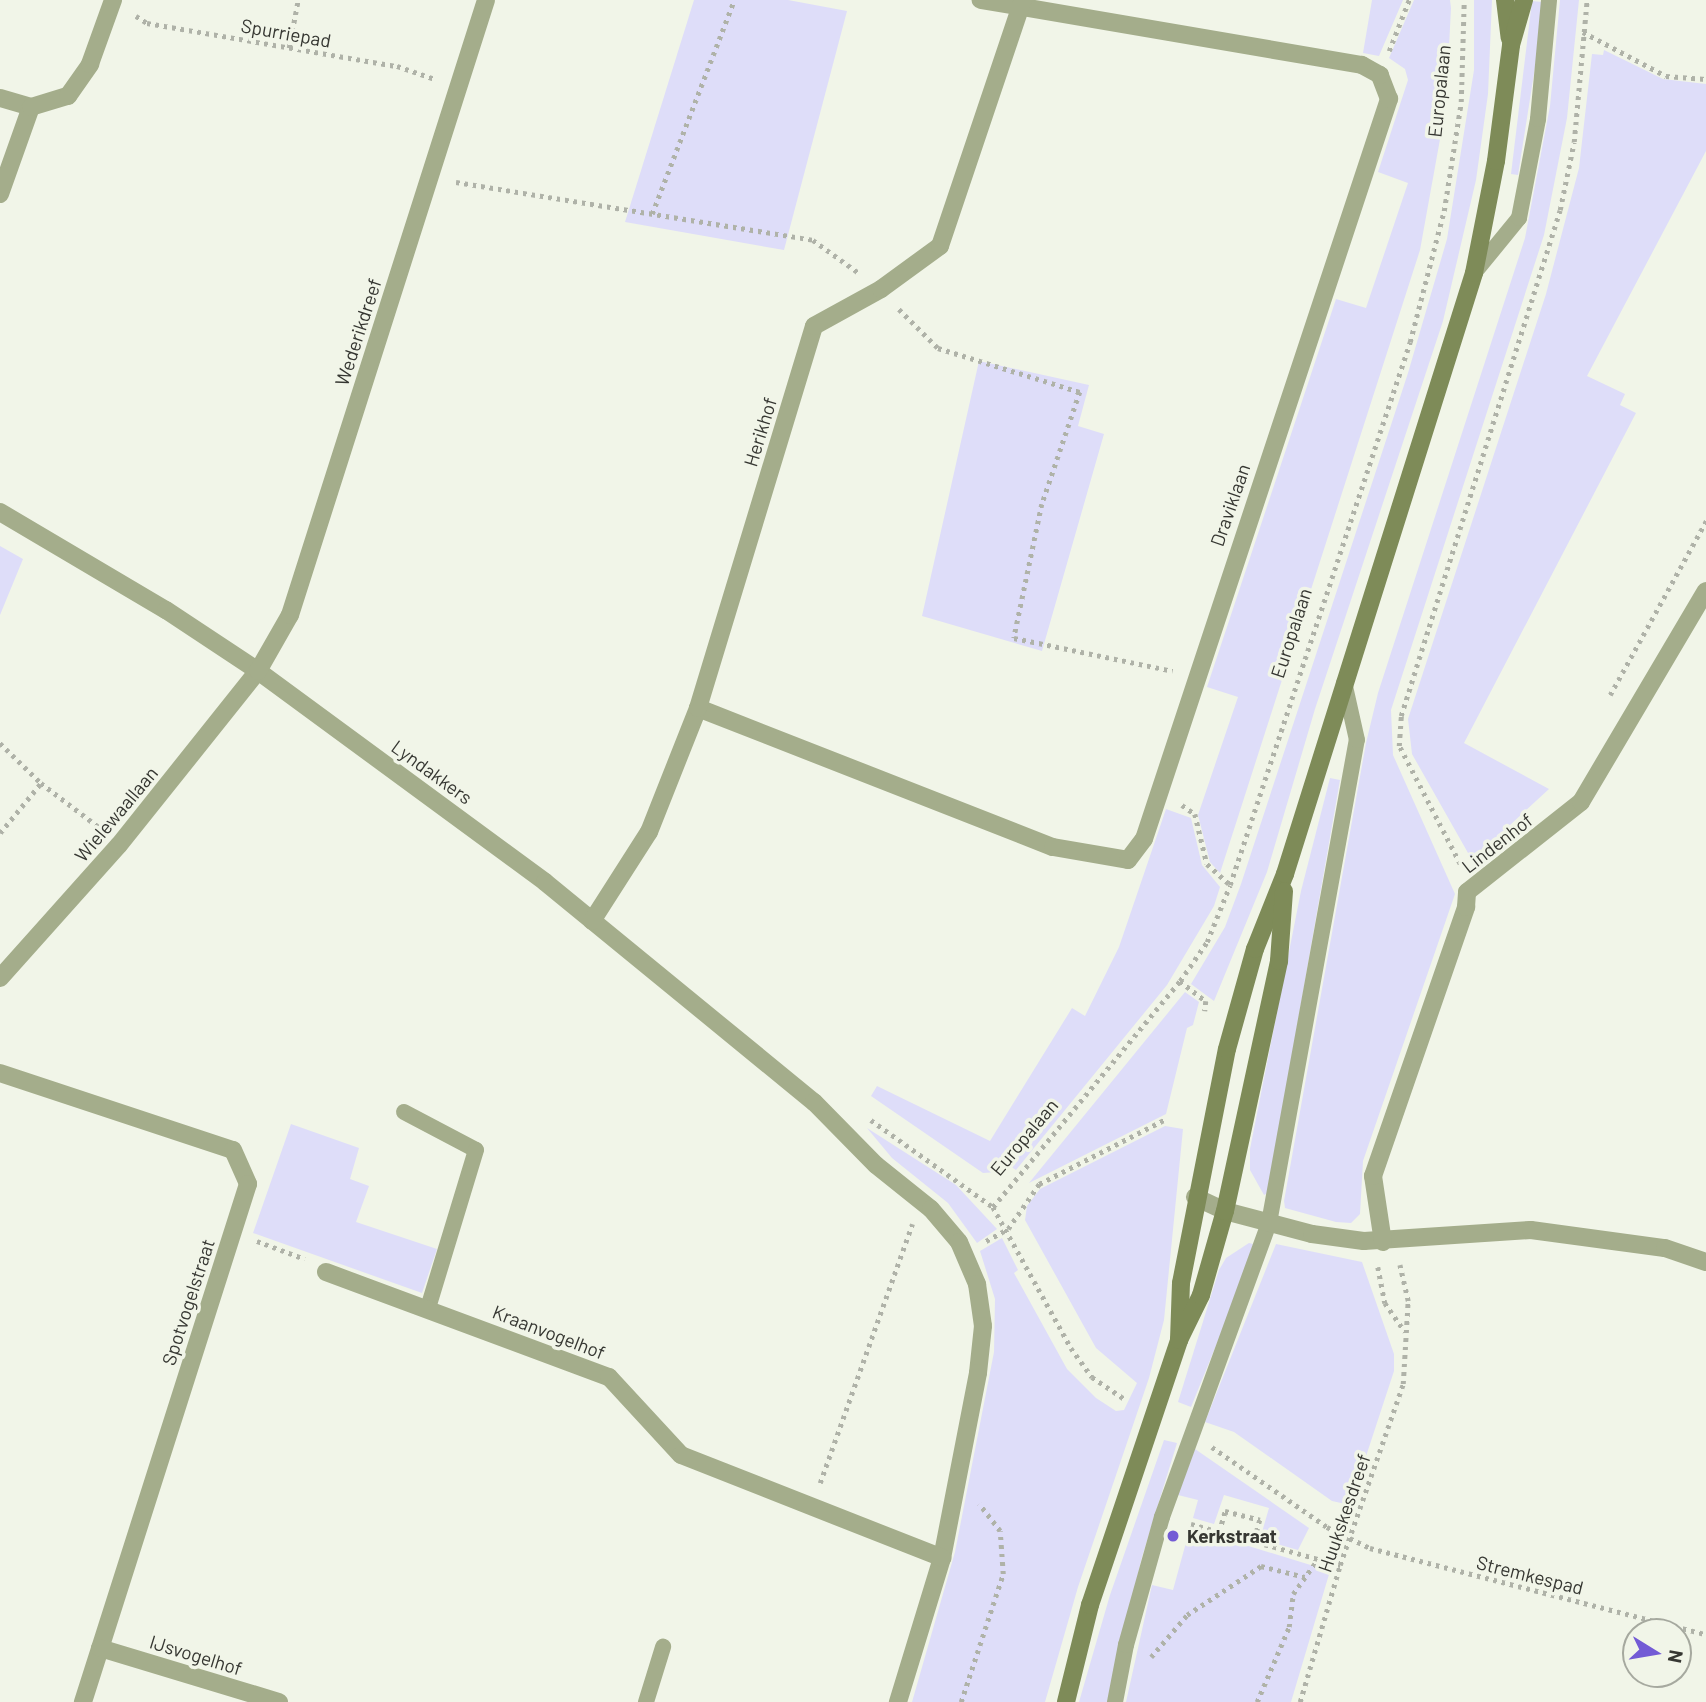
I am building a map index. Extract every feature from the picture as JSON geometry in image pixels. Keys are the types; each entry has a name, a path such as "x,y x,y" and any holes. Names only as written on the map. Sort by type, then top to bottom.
{"main road":[{"path":"1505,0 1511,45"},
{"path":"1179,1340 1181,1283 1195,1198 1248,974 1285,874 1474,273 1496,161 1511,45 1524,0"},
{"path":"1066,1702 1090,1605 1179,1340 1201,1295 1225,1211 1279,961 1285,874"}],"street":[{"name":"Wederikdreef","path":"258,671 290,615 486,0"},
{"path":"980,0 1022,3 1362,65 1380,75"},
{"path":"0,98 31,107 68,96 90,65 113,1"},
{"name":"Herikhof","path":"592,921 649,832 698,708 814,326 881,289 940,246 1022,3"},
{"name":"Draviklaan","path":"698,708 1053,847 1128,860 1144,839 1161,790 1195,676 1389,99 1380,75"},
{"path":"0,194 31,107"},
{"name":"Lyndakkers","path":"0,512 166,610 258,671 592,921 814,1102 876,1165 920,1200"},
{"name":"Lindenhof","path":"1383,1242 1373,1176 1466,907 1467,892 1581,802 1706,591"},
{"name":"Wielewaallaan","path":"0,978 120,845 258,671"},
{"name":"Spotvogelstraat","path":"0,1073 233,1150 248,1184 83,1702"},
{"path":"1195,1198 1225,1211 1312,1234 1383,1242 1531,1230 1665,1248 1706,1262"},
{"path":"898,1702 942,1558 983,1325 977,1284 964,1253 920,1200"},
{"name":"Kraanvogelhof","path":"326,1272 609,1377 681,1455 942,1558"},
{"name":"IJsvogelhof","path":"100,1648 279,1702"}],"lane":[{"path":"1474,273 1519,218 1538,119 1549,0"},
{"path":"1115,1702 1163,1517 1269,1223 1357,740 1344,680"},
{"path":"404,1112 476,1150 428,1308"},
{"path":"646,1702 663,1647"}],"path":[{"path":"289,48 298,0"},
{"path":"652,214 734,0"},
{"path":"1380,75 1409,0"},
{"name":"Europalaan","path":"993,1207 1180,981 1208,942 1230,886 1413,329 1446,197 1461,102 1464,0"},
{"path":"1473,863 1463,872 1399,746 1401,716 1560,210 1574,142 1587,0"},
{"name":"Spurriepad","path":"113,1 147,23 397,66 458,87"},
{"path":"1583,33 1666,76 1706,79"},
{"path":"429,178 813,240 881,289 938,348 1080,392 1042,504 1014,638 1195,676"},
{"path":"1608,699 1706,521"},
{"path":"0,743 41,783 61,794 120,845"},
{"path":"0,833 41,783"},
{"path":"1161,790 1195,814 1207,864 1230,886"},
{"path":"1180,981 1206,1001 1205,1011"},
{"path":"964,1253 1009,1229 1039,1184 1166,1119"},
{"path":"811,1507 920,1200"},
{"path":"232,1232 320,1264 326,1272"},
{"path":"1383,1242 1377,1274 1385,1303 1405,1332"},
{"name":"Huukskesdreef","path":"1300,1702 1340,1565 1403,1384 1408,1351 1405,1332 1408,1301 1400,1264 1383,1242"},
{"name":"Stremkespad","path":"1209,1445 1349,1539 1706,1634"},
{"path":"956,1487 985,1509 1000,1531 1004,1548 997,1597 961,1702"},
{"path":"1219,1532 1225,1511 1260,1520 1254,1541"},
{"path":"1191,1524 1340,1565"},
{"path":"1257,1702 1289,1626 1293,1594 1318,1559"},
{"path":"1148,1667 1151,1656 1187,1615 1261,1566 1305,1577"}],"shaded area":[{"path":"694,0 788,0 847,11 784,250 625,222"},
{"path":"1372,0 1403,0 1379,56 1363,53"},
{"path":"1414,0 1450,0 1451,8 1446,106 1420,250 1220,873 1210,862 1198,815 1238,697 1207,687 1336,299 1366,308 1408,183 1378,172 1408,80 1405,69 1389,58"},
{"path":"1474,0 1492,0 1488,94 1476,180 1443,321 1315,709 1267,872 1214,1001 1191,984 1225,927 1241,884 1408,373 1447,239 1474,70"},
{"path":"1560,0 1579,0 1567,118 1544,235 1391,710 1393,755 1455,894 1363,1161 1360,1214 1351,1223 1336,1222 1285,1208 1284,1201 1366,743 1378,693 1525,238 1550,106"},
{"path":"1532,1 1542,2 1538,48 1518,175 1511,174"},
{"path":"1604,50 1663,79 1706,84 1706,151 1587,376 1625,394 1620,405 1636,413 1464,743 1549,789 1472,860 1412,754 1408,719 1546,294 1579,168 1592,54 1603,55"},
{"path":"979,361 1089,385 1078,426 1104,434 1042,651 922,616"},
{"path":"0,546 23,559 0,615"},
{"path":"1330,778 1340,780 1268,1193 1264,1195 1250,1170 1250,1149 1301,891"},
{"path":"1166,809 1191,818 1202,865 1220,887 1214,906 1167,985 1016,1170 1005,1163 998,1172 983,1173 871,1096 877,1086 990,1141 1072,1008 1085,1016 1119,947"},
{"path":"1185,992 1199,1002 1193,1025 1187,1028 1166,1114 1029,1183"},
{"path":"291,1124 359,1148 350,1179 369,1186 356,1222 437,1249 422,1293 253,1233"},
{"path":"1165,1126 1183,1129 1164,1320 1149,1378 1078,1587 1045,1702 912,1702 955,1552 994,1352 995,1299 980,1251 1002,1238 1018,1270 1014,1273 1067,1369 1096,1398 1116,1411 1124,1410 1137,1383 1096,1348 1025,1220 1027,1206 1040,1189"},
{"path":"867,1128 956,1185 997,1229 977,1243 948,1203 892,1158"},
{"path":"1249,1243 1253,1244 1241,1284 1191,1407 1178,1402 1219,1270 1226,1258"},
{"path":"1276,1244 1362,1262 1394,1354 1394,1371 1350,1505 1332,1501 1234,1432 1205,1422"},
{"path":"1164,1440 1177,1443 1142,1557 1107,1702 1079,1702 1110,1595"},
{"path":"1195,1449 1309,1528 1298,1550 1260,1539 1269,1508 1224,1495 1214,1524 1193,1518 1198,1500 1178,1495"},
{"path":"1190,1528 1330,1571 1291,1702 1126,1702 1152,1585 1173,1590"}],"place":[{"name":"Kerkstraat","path":"1173,1536"}]}
